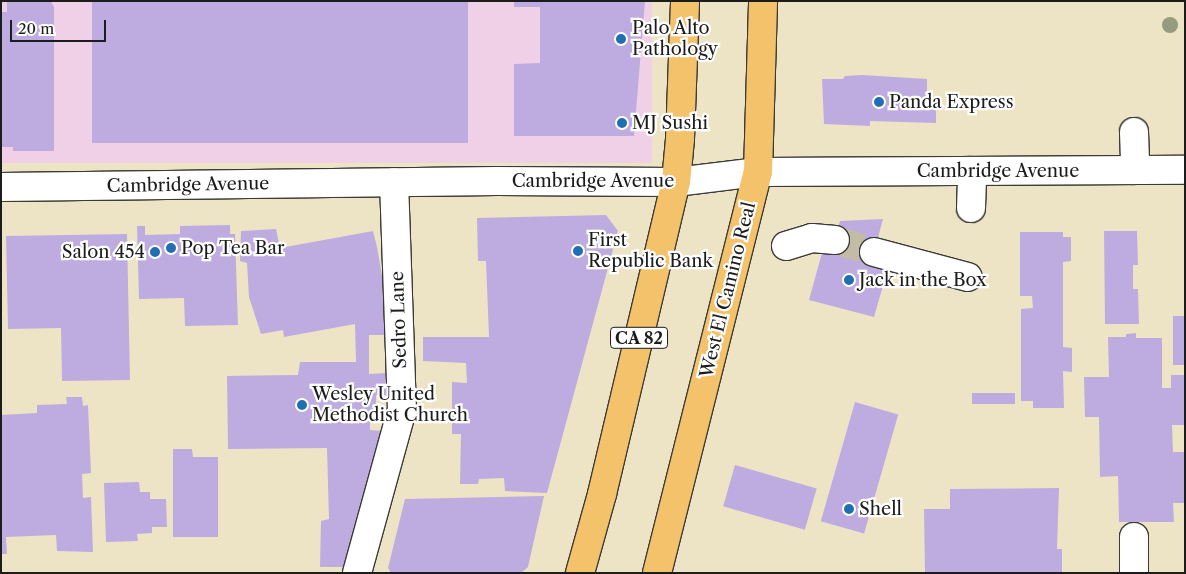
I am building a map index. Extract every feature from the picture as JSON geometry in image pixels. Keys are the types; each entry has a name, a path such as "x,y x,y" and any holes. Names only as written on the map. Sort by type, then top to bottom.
{"main road":[{"name":"CA 82","path":"580,573 602,494 676,182 680,139 685,1"},
{"name":"West El Camino Real","path":"657,573 758,172 764,1"}],"street":[{"path":"1134,132 1135,170"},
{"name":"Cambridge Avenue","path":"1,187 394,182 676,182 758,172 1185,170"},
{"path":"971,208 972,172"},
{"name":"Sedro Lane","path":"357,573 402,410 394,182"},
{"path":"786,246 812,238 835,240"},
{"path":"874,252 968,277"},
{"path":"1134,537 1134,573"}],"shaded area":[{"path":"1,1 652,1 652,163 1,163"}],"building":[{"path":"7,1 51,1 54,7 54,151 13,151 13,147 1,147 1,12 7,12"},
{"path":"92,1 468,1 468,143 92,143"},
{"path":"514,1 645,1 634,136 514,136 514,64 540,63 540,7 514,7"},
{"name":"Panda Express","path":"862,75 927,79 927,98 936,98 936,123 870,121 870,126 824,124 822,79 843,79 845,76"},
{"path":"606,215 618,231 547,493 505,491 504,478 479,479 478,484 460,484 461,434 452,434 452,382 467,383 466,363 423,361 423,337 489,337 486,261 478,261 477,218"},
{"name":"Jack in the Box","path":"883,219 873,256 890,261 874,317 809,300 825,242 833,245 840,221"},
{"path":"230,225 230,234 235,234 238,325 185,326 184,298 139,299 137,226 145,226 145,235 180,234 180,226"},
{"name":"Wesley United Methodist Church","path":"276,229 280,248 373,231 377,247 386,299 386,335 369,335 369,374 387,373 388,395 376,395 376,415 370,415 370,430 383,431 347,567 320,567 321,521 329,519 327,448 228,449 227,376 298,375 300,362 356,362 355,324 284,337 283,330 261,334 249,297 247,263 240,261 241,231"},
{"path":"1104,231 1137,231 1138,265 1133,265 1133,289 1138,289 1139,324 1105,324"},
{"path":"1020,232 1063,232 1063,237 1071,237 1071,261 1063,262 1063,347 1072,348 1072,372 1063,371 1064,408 1033,408 1033,401 1021,401 1021,309 1033,308 1032,296 1020,296"},
{"path":"127,234 130,380 62,381 61,328 8,329 6,236"},
{"path":"1173,316 1185,316 1185,365 1173,365"},
{"path":"1136,333 1136,338 1162,338 1162,388 1171,388 1171,375 1185,375 1185,425 1172,425 1173,452 1185,452 1185,503 1173,503 1174,522 1119,522 1118,476 1100,477 1099,417 1085,417 1084,377 1109,377 1108,337 1126,337 1126,334"},
{"path":"972,393 1015,393 1015,404 972,404"},
{"path":"66,397 82,397 83,406 88,405 91,473 82,474 83,498 91,497 93,552 57,551 56,535 6,537 7,554 1,554 1,415 37,413 37,405 67,404"},
{"path":"855,402 898,414 864,534 821,521"},
{"path":"173,449 192,449 193,457 218,457 218,537 173,537"},
{"path":"735,465 817,488 805,530 723,506"},
{"path":"139,482 140,492 150,492 150,499 166,499 167,527 152,527 152,533 137,534 138,541 106,542 104,483"},
{"path":"1059,488 1057,549 1062,549 1062,573 925,573 924,509 950,509 950,489"},
{"path":"544,496 528,567 521,573 391,573 388,568 405,499"}],"tunnel":[{"path":"835,240 874,252"}],"place":[{"name":"Palo Alto Pathology","path":"621,39"},
{"name":"Panda Express","path":"879,102"},
{"name":"MJ Sushi","path":"622,123"},
{"name":"Pop Tea Bar","path":"171,248"},
{"name":"First Republic Bank","path":"578,251"},
{"name":"Salon 454","path":"155,252"},
{"name":"Jack in the Box","path":"849,280"},
{"name":"Wesley United Methodist Church","path":"302,405"},
{"name":"Shell","path":"849,509"}]}
